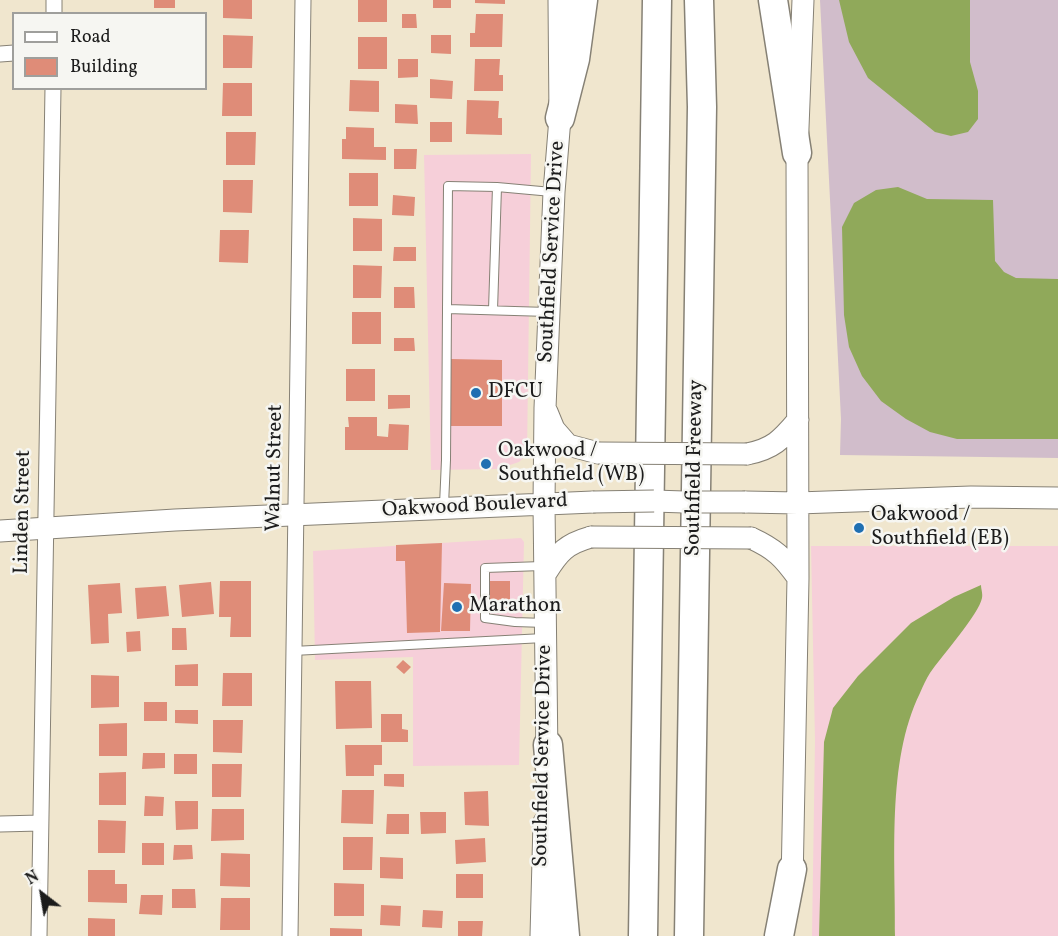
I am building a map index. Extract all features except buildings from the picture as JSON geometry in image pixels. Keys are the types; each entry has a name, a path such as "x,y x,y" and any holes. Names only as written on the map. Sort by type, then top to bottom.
{"highway":[{"path":"560,117 575,59 584,0"},
{"path":"644,936 657,0"},
{"name":"Southfield Freeway","path":"688,936 702,107 699,0"},
{"path":"773,0 797,153"},
{"path":"548,746 565,936"},
{"path":"779,936 792,869"}],"main road":[{"name":"Southfield Service Drive","path":"541,936 544,793 548,746 544,504 545,408 554,192 560,117 559,0"},
{"path":"793,936 792,869 798,578 797,153 803,0"},
{"path":"545,408 554,429 568,445 598,453 747,454 766,450 782,439 798,420"},
{"name":"Oakwood Boulevard","path":"0,531 593,502 798,504 971,497 1058,498"},
{"path":"545,570 558,554 574,542 591,537 751,538 771,547 786,561 798,578"}],"street":[{"name":"Walnut Street","path":"290,936 303,0"},
{"name":"Linden Street","path":"39,936 53,90"},
{"path":"0,824 40,823"}],"lane":[{"path":"444,509 448,186 554,192"},
{"path":"493,310 497,187"},
{"path":"447,309 550,312"},
{"path":"545,570 485,568 485,618 516,622 546,631"},
{"path":"293,651 546,631"}],"shaded area":[{"path":"820,0 1058,0 1058,458 840,455 841,419"},
{"path":"531,154 527,454 519,462 498,469 431,470 424,155"},
{"path":"521,538 524,542 519,765 413,766 413,657 315,660 313,551"},
{"path":"811,546 1058,546 1058,936 812,936 815,741"}],"green space":[{"path":"839,0 970,0 970,62 978,91 978,119 968,132 951,136 935,132 868,78 849,42"},
{"path":"898,187 927,199 993,200 995,261 1004,272 1016,278 1058,279 1058,439 957,439 930,432 906,419 881,401 862,376 849,347 844,315 842,227 854,203 876,190"},
{"path":"981,585 982,598 979,605 959,636 930,673 909,720 897,780 894,844 895,936 819,936 824,742 833,708 858,676 911,623 954,597"}],"place":[{"name":"DFCU","path":"476,393"},
{"name":"Oakwood / Southfield (WB)","path":"486,464"},
{"name":"Oakwood / Southfield (EB)","path":"859,528"},
{"name":"Marathon","path":"457,607"}]}
